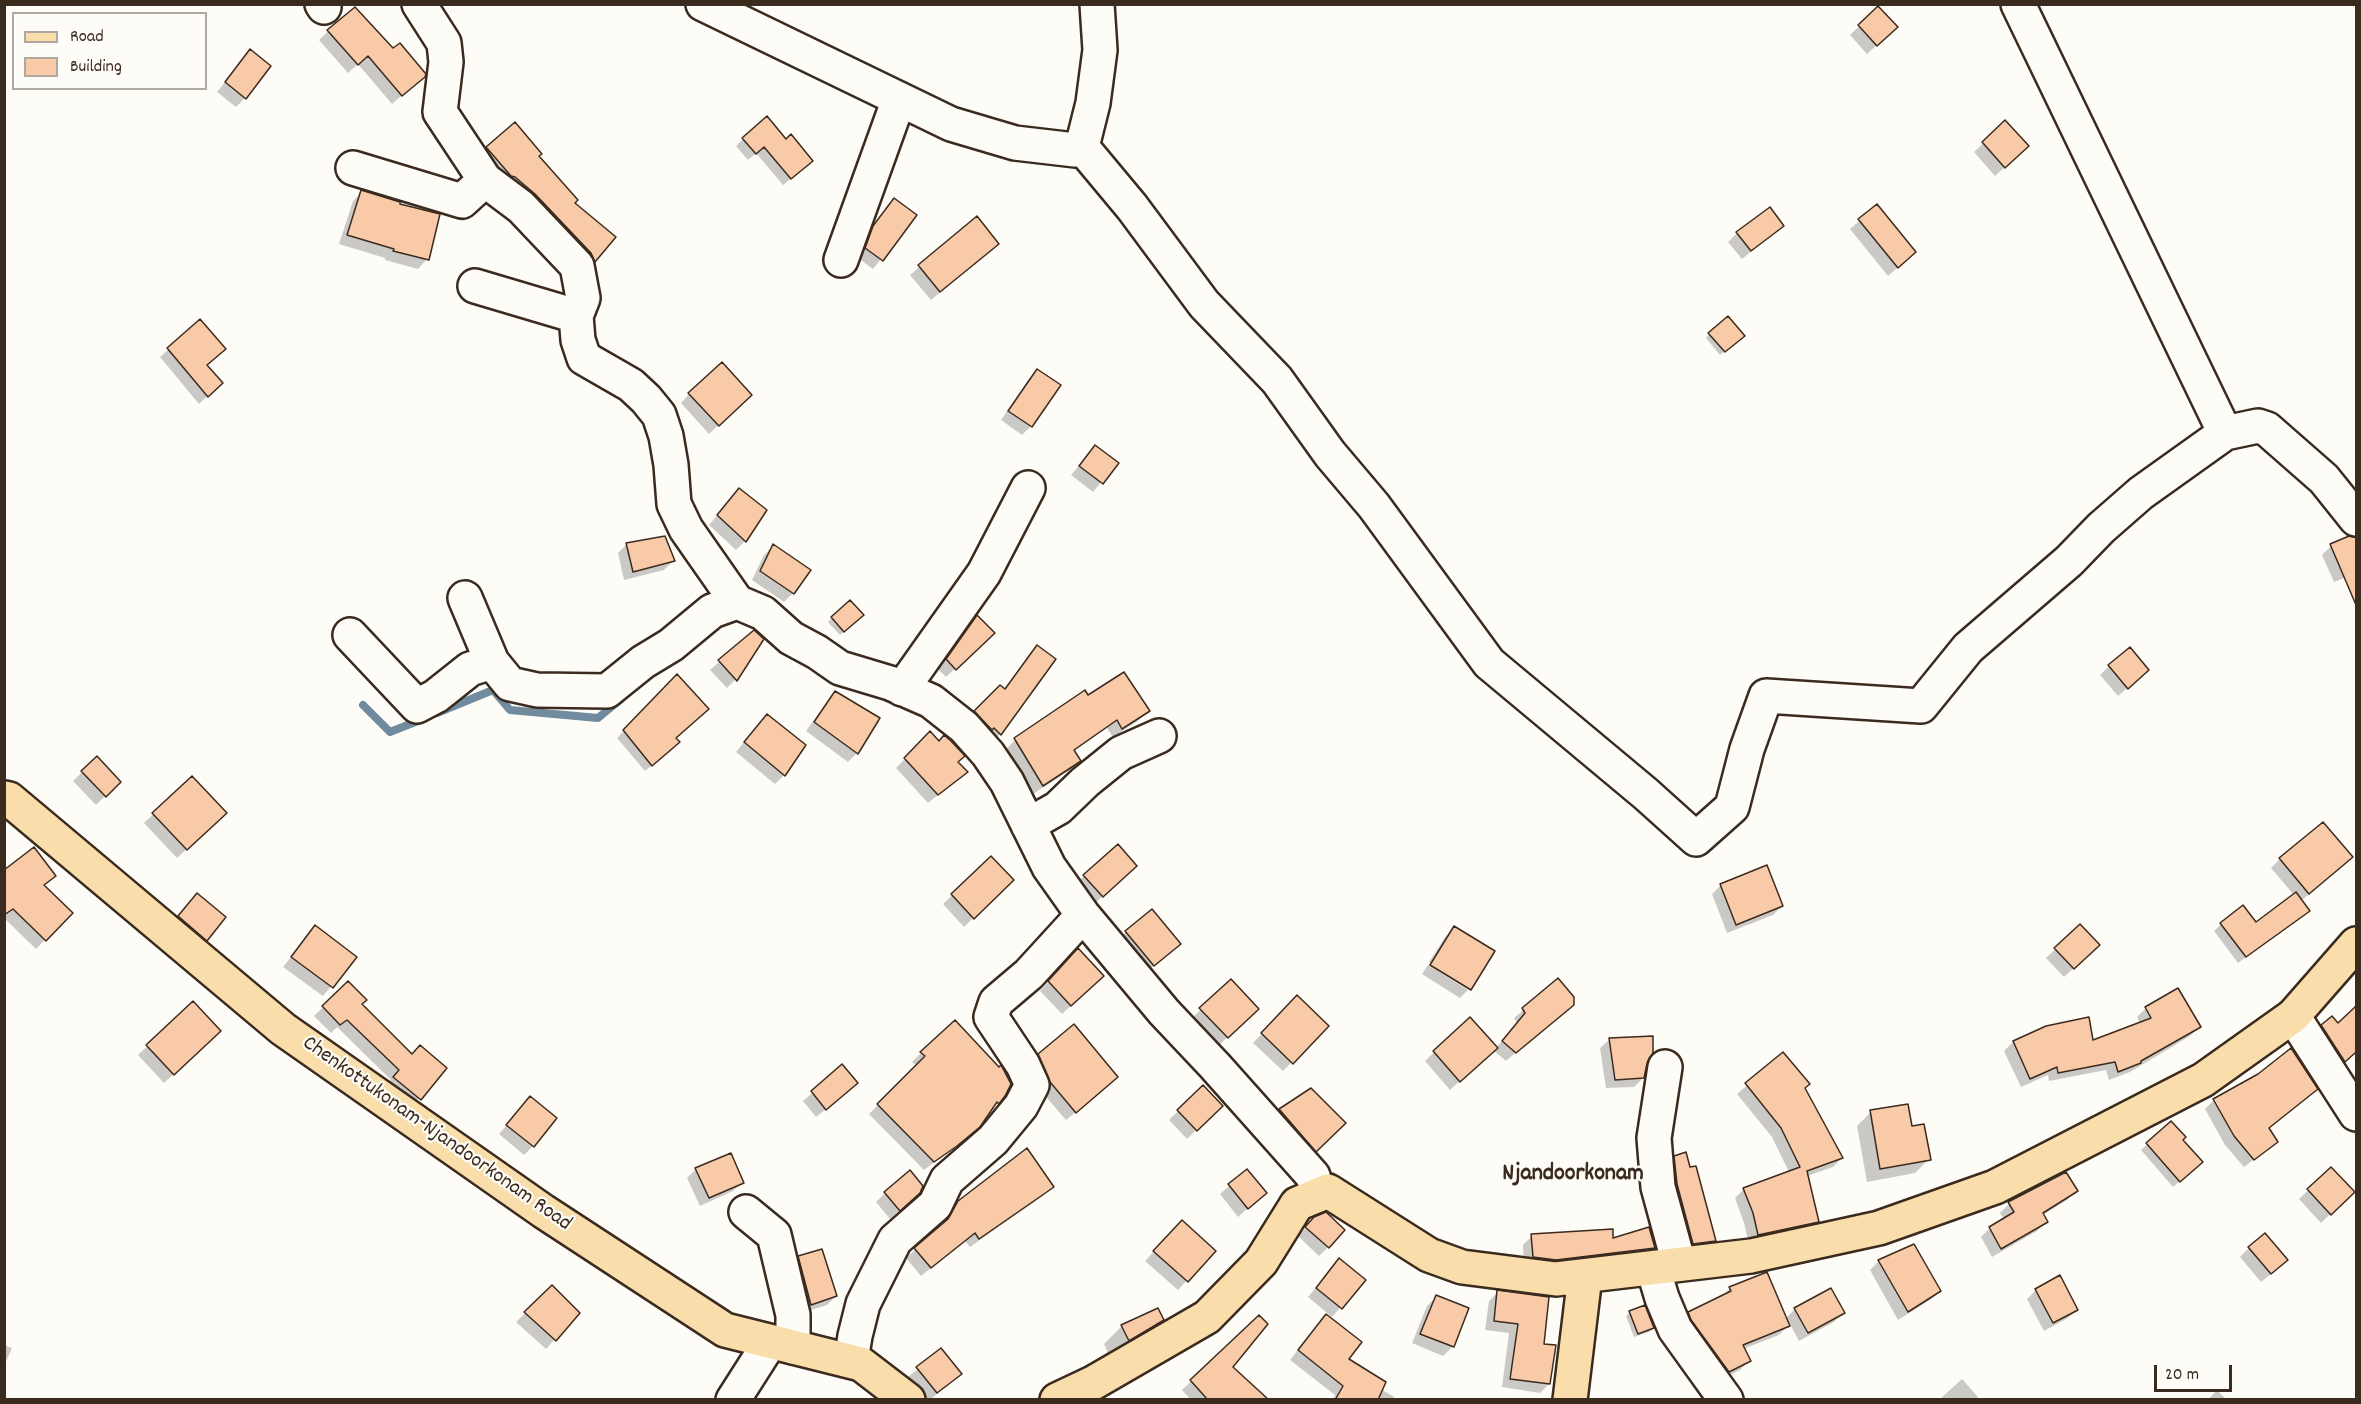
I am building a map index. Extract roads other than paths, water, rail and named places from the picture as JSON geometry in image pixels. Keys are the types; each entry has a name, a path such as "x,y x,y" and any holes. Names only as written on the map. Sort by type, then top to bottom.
{"main road":[{"name":"Chenkottukonam-Njandoorkonam Road","path":"4,798 9,799 283,1029 543,1211 725,1330 861,1364 908,1400"},
{"path":"1057,1400 1093,1383 1207,1317 1261,1262 1298,1204 1328,1191 1429,1255 1462,1267 1556,1280 1751,1256 1879,1228 1995,1187 2204,1080 2293,1016 2356,944"},
{"path":"1570,1400 1585,1276"}],"street":[{"path":"419,4 444,43 446,62 440,112 485,180 521,207 578,266 583,298 576,316 578,340 584,358 631,385 658,415 666,436 674,504 686,529 737,602 763,613 790,638 817,652 840,668 902,688 931,701 964,727 988,754 1007,782 1049,867 1083,915 1164,1012 1215,1065 1313,1176 1318,1195"},
{"path":"703,4 951,124 1015,143 1074,150 1082,147"},
{"path":"1082,147 1093,103 1100,50 1097,4"},
{"path":"2018,4 2225,433"},
{"path":"842,260 899,99"},
{"path":"1082,147 1132,207 1204,304 1278,380 1330,454 1374,506 1489,663 1646,794 1696,839 1732,807 1747,749 1766,696 1921,706 1968,648 2069,561 2101,528 2141,493 2225,433 2258,426 2267,429 2324,479 2356,519"},
{"path":"353,168 462,201 485,180"},
{"path":"475,286 576,316"},
{"path":"902,688 984,573 1028,488"},
{"path":"465,598 492,662 510,684 537,690 607,691 643,662 671,645 712,611 737,602"},
{"path":"350,635 417,706 436,696 470,669 492,662"},
{"path":"1028,825 1058,808 1085,782 1121,753 1159,735"},
{"path":"851,1361 863,1304 895,1240 935,1205 947,1180 993,1140 1021,1106 1032,1084 1023,1065 991,1017 996,1002 1029,974 1083,915"},
{"path":"2293,1016 2356,1114"},
{"path":"1665,1067 1654,1138 1666,1266 1662,1298 1675,1329 1726,1400"},
{"path":"733,1400 782,1344 793,1315 774,1235 746,1212"}],"waterway":[{"path":"437,713 493,690 510,710 598,718 621,699"},
{"path":"363,705 390,732 423,719"}],"district":[{"name":"Njandoorkonam","path":"1573,1176"}]}
